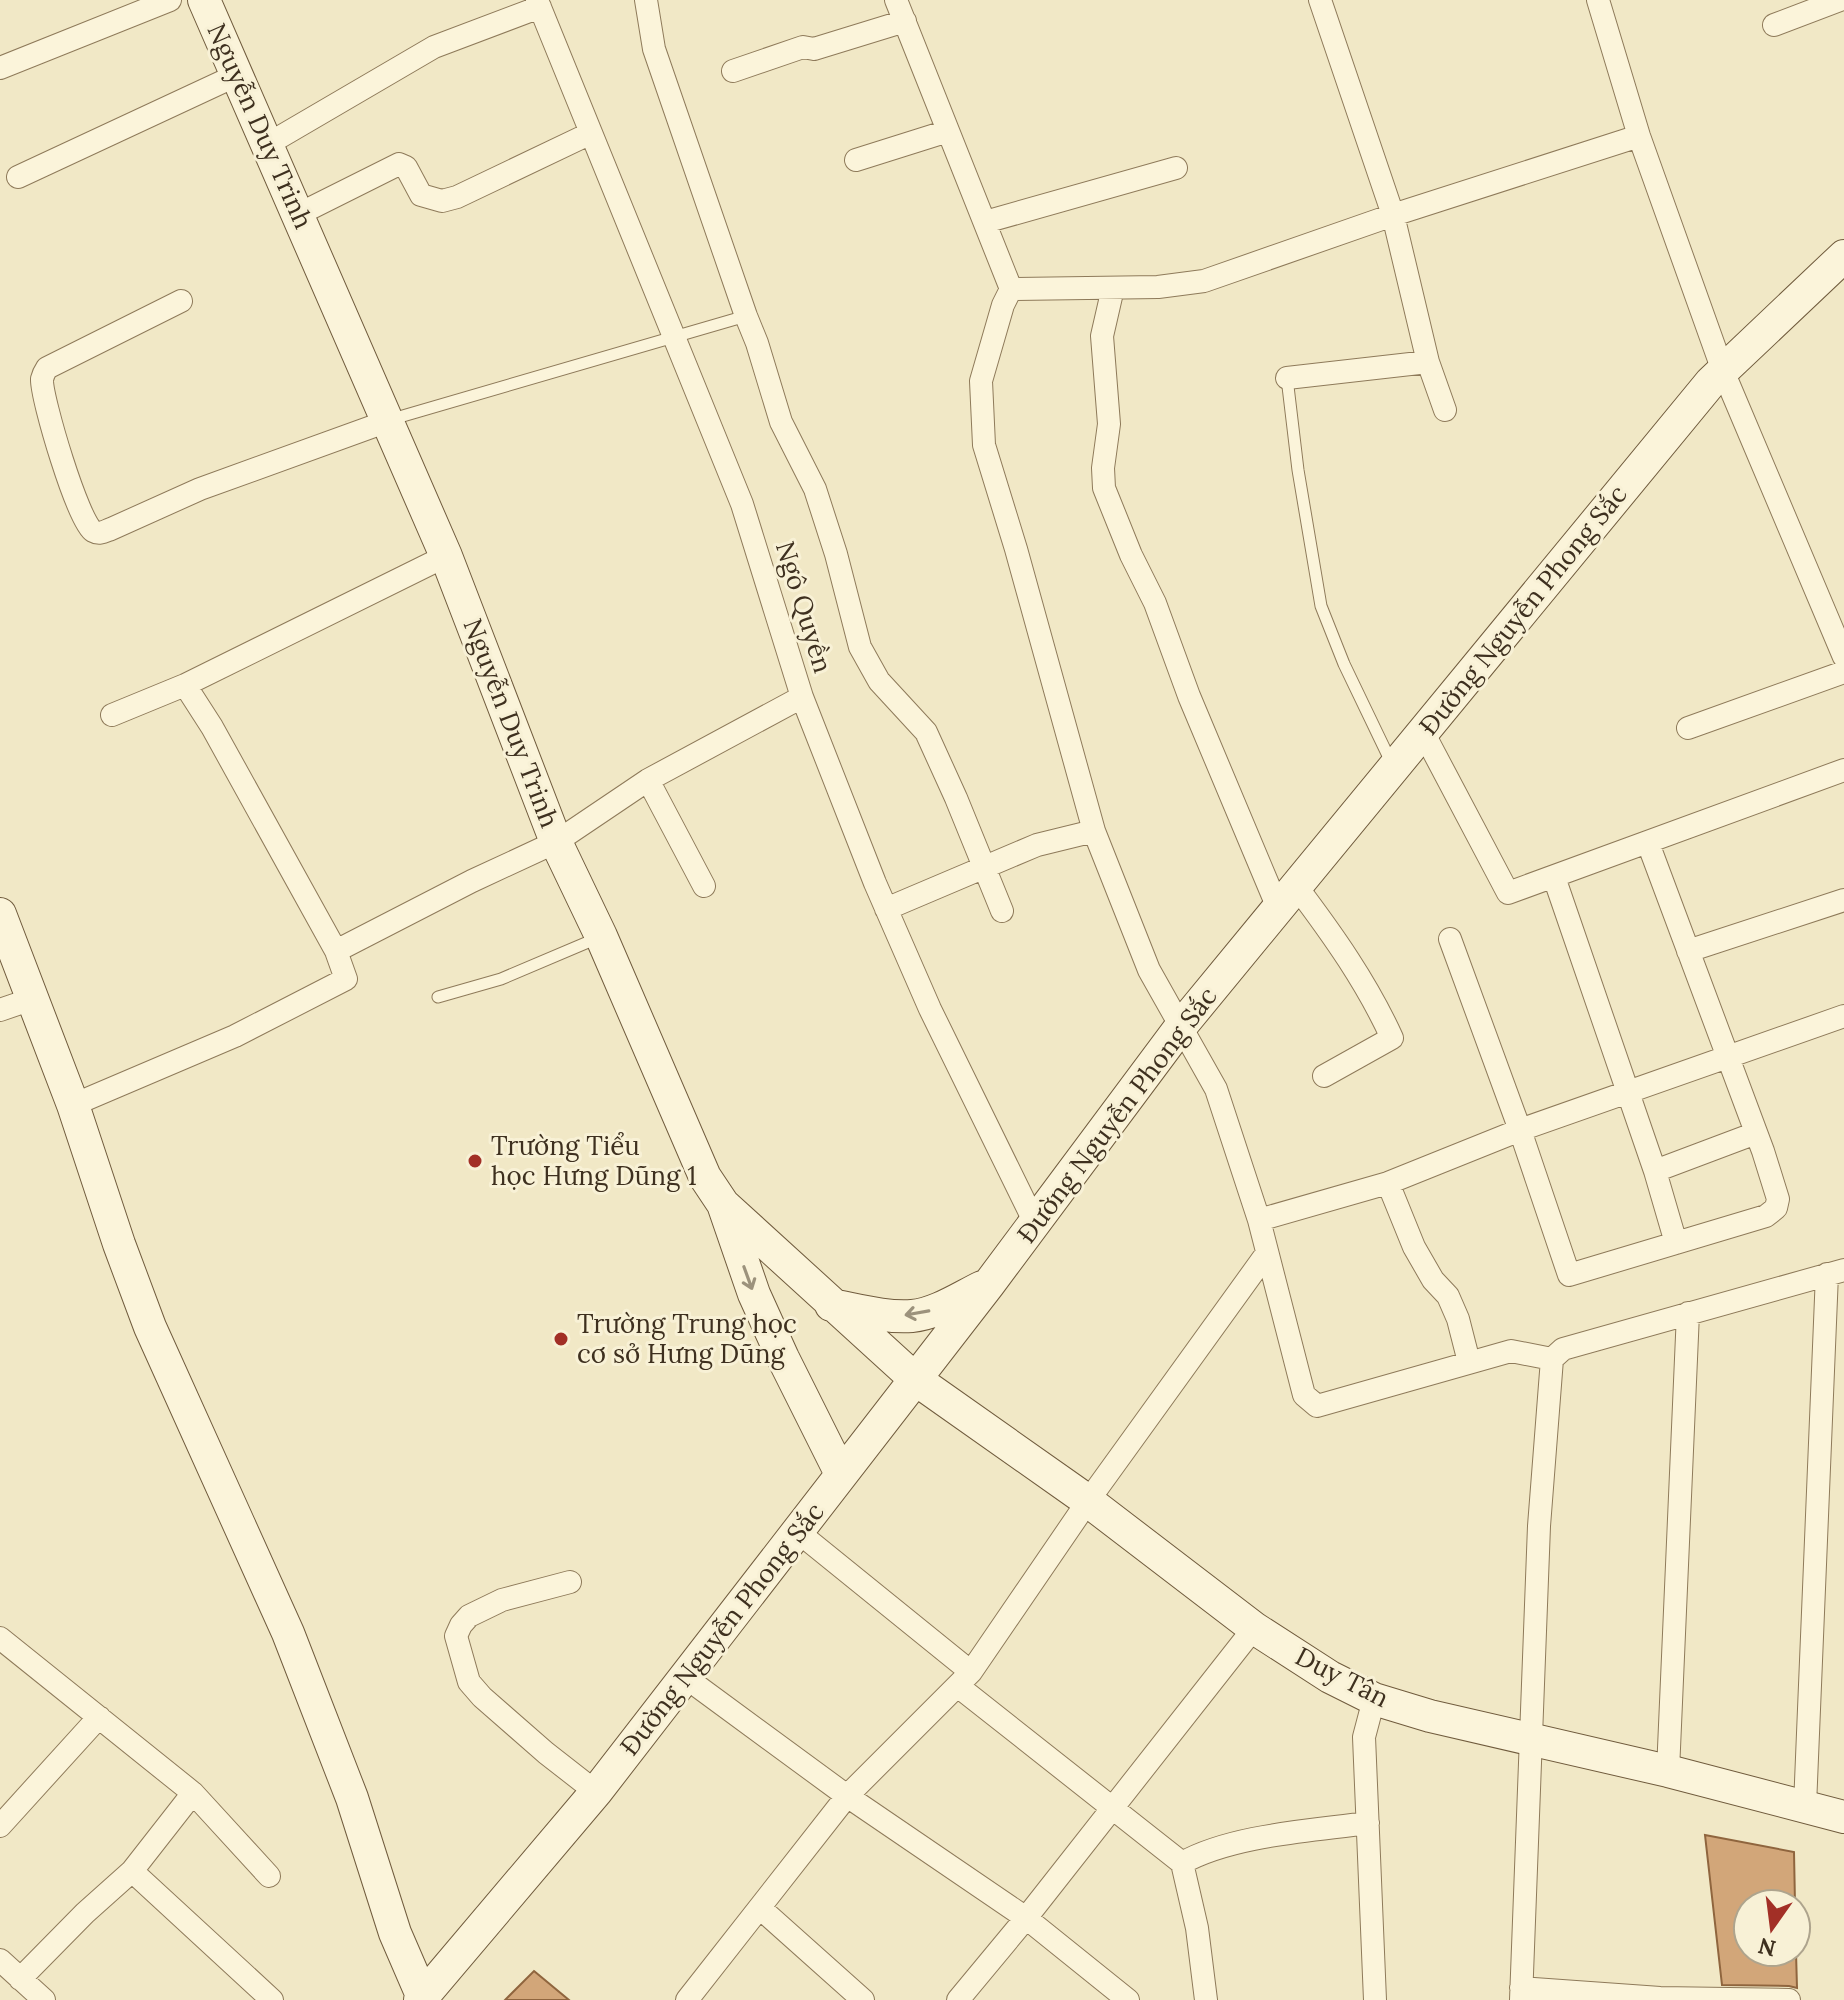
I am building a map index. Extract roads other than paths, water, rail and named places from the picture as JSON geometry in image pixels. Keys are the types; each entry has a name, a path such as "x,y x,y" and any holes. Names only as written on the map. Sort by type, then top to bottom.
{"street":[{"path":"0,68 170,0"},
{"name":"Nguyễn Duy Trinh","path":"204,0 446,556 556,842 601,936 705,1177 723,1204 915,1379"},
{"path":"646,0 654,49 757,343 781,422 815,489 860,647 879,681 926,732 1002,911"},
{"path":"896,0 1011,289 1003,305 981,381 984,445 1094,831 1149,970 1216,1089 1259,1220 1304,1395 1317,1406 1511,1351 1552,1359"},
{"path":"1320,0 1393,215 1428,362 1445,410"},
{"path":"1598,0 1639,136 1723,371 1844,657"},
{"path":"1774,25 1840,0"},
{"path":"268,144 434,47 539,3"},
{"name":"Ngô Quyền","path":"539,3 742,504 802,697 886,909 930,1009 1035,1223"},
{"path":"733,71 792,50 833,45 905,21"},
{"path":"18,177 237,75"},
{"path":"856,160 948,131"},
{"path":"299,214 399,164 406,167 421,195 442,201 457,197 591,133"},
{"path":"1011,289 1158,287 1204,281 1393,215 1639,136"},
{"path":"985,222 1176,168"},
{"name":"Đường Nguyễn Phong Sắc","path":"422,1999 596,1792 989,1284 1182,1025 1701,394 1844,256"},
{"path":"1113,288 1102,336 1109,424 1103,468 1104,488 1131,555 1155,603 1189,696 1287,897 1338,942 1374,998 1392,1038 1324,1076"},
{"path":"181,301 47,368 42,377 44,397 72,490 85,523 92,531 100,533 111,529 200,489 388,421"},
{"path":"1287,378 1428,362"},
{"path":"112,715 185,685 446,556"},
{"path":"1688,728 1844,672"},
{"path":"73,1105 235,1036 346,979 336,951 212,727 185,685"},
{"path":"336,951 556,842 648,780 802,697"},
{"path":"1423,732 1508,893 1844,770"},
{"path":"648,780 704,886"},
{"path":"886,909 1037,845 1094,831"},
{"path":"1450,939 1569,1275 1766,1216 1776,1208 1778,1199 1648,843"},
{"path":"1554,877 1655,1171 1676,1243"},
{"path":"1688,951 1844,900"},
{"path":"2,923 73,1105 150,1327 288,1633 347,1783 395,1933 422,1999"},
{"path":"0,1010 32,999"},
{"path":"1259,1220 1388,1183 1520,1130 1844,1016"},
{"path":"1655,1171 1756,1133"},
{"path":"1388,1183 1414,1247 1433,1280 1448,1296 1458,1319 1469,1362"},
{"path":"723,1204 754,1294 841,1474"},
{"path":"687,2000 847,1796 965,1679 1088,1501 1267,1253"},
{"path":"1789,2000 1521,1994 1539,1526 1552,1359 1563,1349 1836,1272 1821,1433 1805,1806"},
{"path":"830,1304 885,1315 915,1316 989,1284"},
{"path":"1668,1771 1688,1313"},
{"name":"Duy Tân","path":"915,1379 1088,1501 1254,1628 1330,1677 1374,1699 1430,1716 1668,1771 1844,1817"},
{"path":"1821,1433 1844,1434"},
{"path":"798,1532 1112,1808 1182,1863 1197,1928 1206,2000"},
{"path":"570,1582 502,1600 469,1616 456,1636 469,1682 482,1697 596,1792"},
{"path":"958,2000 1254,1628"},
{"path":"0,1638 193,1793 269,1876"},
{"path":"685,1677 847,1796 1026,1918 1128,2000"},
{"path":"1374,1699 1364,1737 1375,2000"},
{"path":"0,1826 99,1717"},
{"path":"20,1979 132,1871 193,1793"},
{"path":"1182,1863 1233,1845 1368,1823"},
{"path":"132,1871 272,2000"},
{"path":"760,1908 863,2000"},
{"path":"0,1960 44,2000"}],"lane":[{"path":"388,421 746,316"},
{"path":"1287,378 1298,470 1321,606 1344,664 1393,768"},
{"path":"438,997 501,979 601,936"}],"place":[{"name":"Trường Tiểu học Hưng Dũng 1","path":"475,1161"},
{"name":"Trường Trung học cơ sở Hưng Dũng","path":"561,1339"}]}
